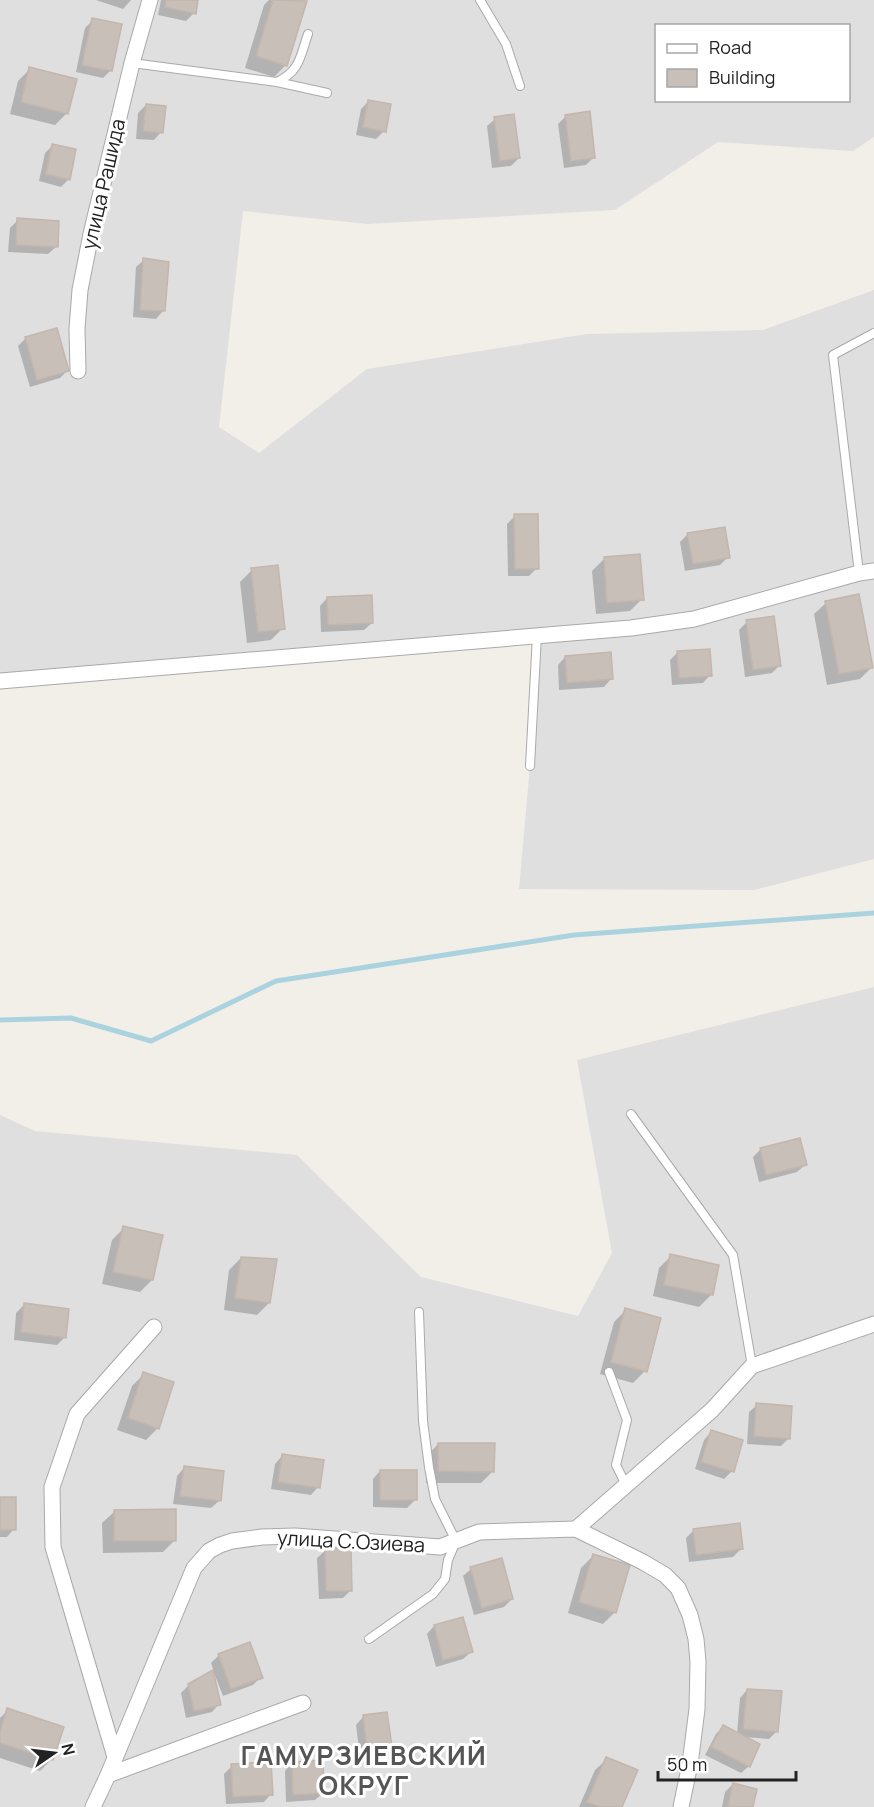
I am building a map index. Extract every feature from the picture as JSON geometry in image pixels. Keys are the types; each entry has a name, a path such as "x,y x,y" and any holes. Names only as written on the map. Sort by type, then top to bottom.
{"street":[{"name":"улица Рашида","path":"78,371 77,329 80,290 132,63 150,0"},
{"path":"0,681 631,628 694,619 866,572"},
{"path":"576,1529 712,1410 752,1366 874,1324"},
{"path":"115,1757 53,1547 52,1487 77,1414 154,1327"},
{"name":"улица С.Озиева","path":"93,1807 194,1568 209,1551 232,1541 262,1537 295,1536 440,1547 479,1532 576,1529 665,1575 678,1588 690,1615 698,1653 697,1709 690,1764 681,1807"},
{"path":"108,1775 303,1703"}],"lane":[{"path":"480,0 506,44 520,86"},
{"path":"277,82 289,76 296,69 308,34"},
{"path":"132,63 277,82 327,93"},
{"path":"866,572 833,355 874,333"},
{"path":"530,766 537,635"},
{"path":"632,1114 733,1255 752,1366"},
{"path":"369,1639 433,1594 445,1579 448,1560 456,1541 435,1498 429,1467 423,1421 419,1312"},
{"path":"609,1372 627,1420 616,1466 626,1485"}],"shaded area":[{"path":"0,0 874,0 874,137 853,151 718,142 615,210 367,224 243,211 219,427 259,453 367,369 587,334 763,330 874,290 874,859 754,890 519,889 530,766 537,635 0,681"},
{"path":"874,987 874,1807 0,1807 0,1115 35,1131 297,1155 421,1277 578,1316 612,1253 577,1060"}],"building":[{"path":"166,0 198,0 196,14 165,7"},
{"path":"273,0 307,1 287,66 256,56"},
{"path":"92,18 122,24 112,71 82,65"},
{"path":"29,67 77,79 68,114 21,102"},
{"path":"368,100 391,104 386,132 363,127"},
{"path":"146,104 166,106 163,133 143,131"},
{"path":"590,111 595,158 571,161 565,115"},
{"path":"514,114 520,158 500,161 494,117"},
{"path":"52,144 76,149 70,180 46,174"},
{"path":"17,218 59,221 58,247 16,245"},
{"path":"143,258 169,262 165,311 140,310"},
{"path":"57,328 69,371 37,380 25,337"},
{"path":"514,514 538,514 539,569 515,569"},
{"path":"725,527 730,558 693,564 687,533"},
{"path":"640,554 644,600 607,603 604,557"},
{"path":"278,565 285,629 258,632 251,568"},
{"path":"859,594 873,668 839,674 825,601"},
{"path":"372,595 373,623 328,625 327,597"},
{"path":"774,616 781,666 753,670 746,620"},
{"path":"710,649 712,676 679,678 677,651"},
{"path":"611,652 613,679 567,683 565,656"},
{"path":"800,1138 807,1165 766,1175 760,1148"},
{"path":"123,1226 163,1235 153,1280 113,1272"},
{"path":"670,1254 719,1265 713,1295 664,1285"},
{"path":"241,1257 277,1259 270,1303 235,1298"},
{"path":"24,1303 69,1309 66,1338 21,1332"},
{"path":"625,1308 661,1318 647,1372 611,1362"},
{"path":"143,1372 174,1382 159,1429 128,1418"},
{"path":"756,1403 792,1406 790,1439 754,1436"},
{"path":"711,1430 743,1440 734,1472 701,1462"},
{"path":"438,1443 495,1443 494,1472 438,1471"},
{"path":"282,1454 324,1460 320,1488 278,1482"},
{"path":"184,1466 224,1471 221,1501 180,1496"},
{"path":"380,1470 417,1470 417,1500 380,1500"},
{"path":"0,1497 16,1497 16,1530 0,1530"},
{"path":"176,1509 176,1541 114,1541 114,1510"},
{"path":"740,1523 743,1549 696,1555 693,1529"},
{"path":"351,1548 352,1591 326,1591 325,1549"},
{"path":"593,1554 630,1565 616,1613 579,1602"},
{"path":"502,1558 513,1599 482,1608 470,1567"},
{"path":"463,1617 473,1652 443,1660 434,1625"},
{"path":"250,1642 263,1678 231,1689 218,1654"},
{"path":"213,1670 221,1705 194,1711 188,1684"},
{"path":"747,1689 782,1691 778,1732 743,1729"},
{"path":"7,1708 64,1727 53,1760 0,1743 0,1732"},
{"path":"387,1712 393,1753 368,1757 363,1715"},
{"path":"723,1725 760,1744 750,1767 711,1747"},
{"path":"606,1757 638,1770 622,1807 600,1807 587,1802"},
{"path":"323,1760 324,1793 293,1795 292,1762"},
{"path":"271,1762 273,1795 233,1797 231,1764"},
{"path":"733,1783 757,1789 753,1807 728,1807"}],"waterway":[{"path":"0,1020 71,1018 151,1041 276,981 574,935 874,913"}],"district":[{"name":"ГАМУРЗИЕВСКИЙ ОКРУГ","path":"364,1770"}]}
